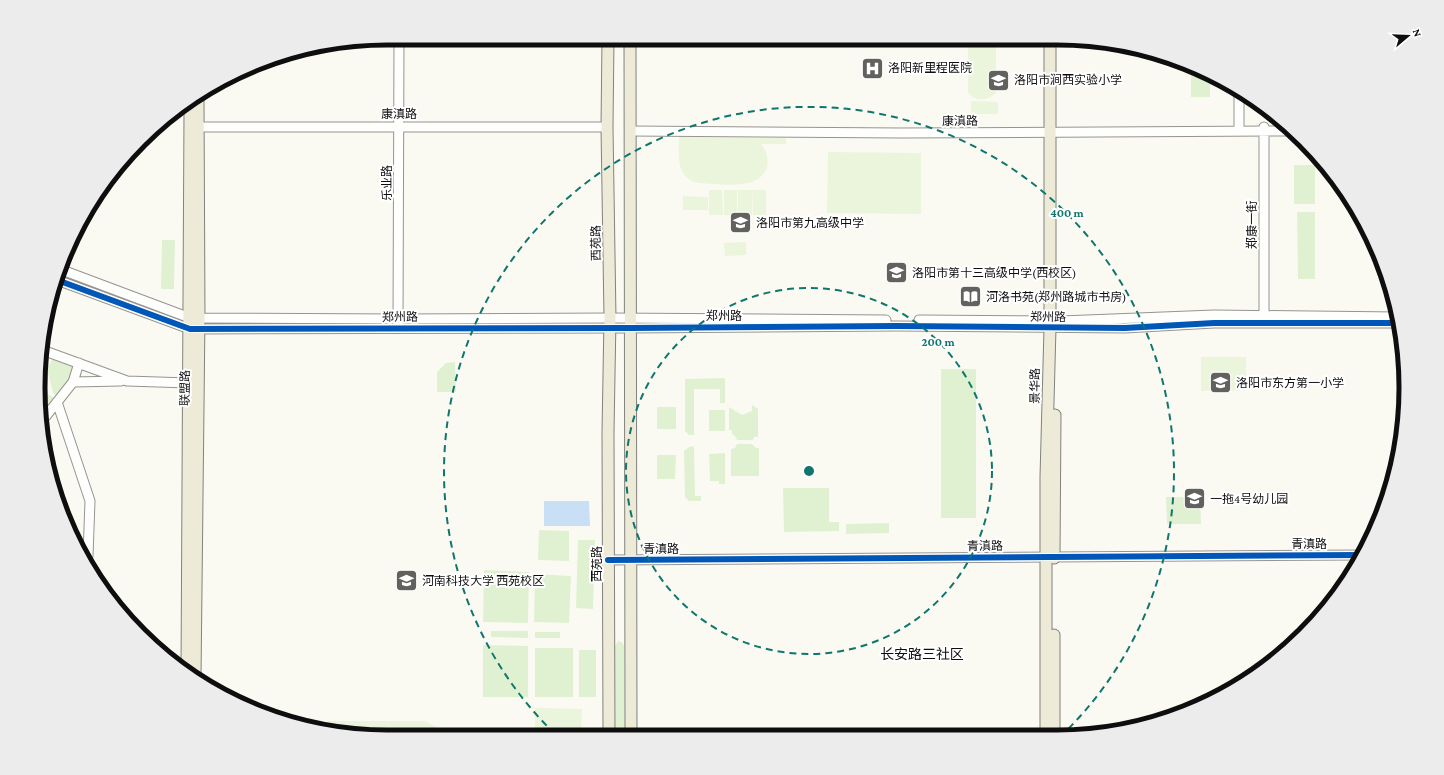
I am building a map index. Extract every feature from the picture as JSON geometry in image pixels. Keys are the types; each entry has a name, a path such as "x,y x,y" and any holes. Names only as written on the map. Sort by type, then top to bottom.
{"main road":[{"name":"西苑路","path":"608,45 607,130 610,323 608,560 609,730"},
{"path":"630,45 632,730"},
{"name":"景华路","path":"1050,45 1053,130"},
{"name":"景华路","path":"1046,730 1053,324 1053,130 1056,45"},
{"name":"联盟路","path":"194,130 197,103"},
{"name":"联盟路","path":"192,107 194,130 195,671"},
{"name":"联盟路","path":"187,665 189,383 194,323"},
{"name":"景华路","path":"1050,557 1054,730"}],"street":[{"name":"乐业路","path":"399,45 402,129"},
{"name":"乐业路","path":"401,324 404,45"},
{"path":"1239,98 1239,127"},
{"name":"康滇路","path":"1053,130 1239,127 1282,130"},
{"name":"康滇路","path":"630,129 1053,130 1279,128"},
{"name":"郑康一街","path":"1264,129 1264,319"},
{"name":"康滇路","path":"194,130 607,130"},
{"name":"郑州路","path":"65,271 194,323"},
{"name":"郑州路","path":"62,281 194,323 1053,324 1125,328 1264,319 1391,317"},
{"name":"郑州路","path":"1264,319 1392,323"},
{"path":"47,351 126,381"},
{"path":"46,415 73,382 79,363"},
{"path":"73,382 126,381 189,383"},
{"path":"57,402 90,501 88,554"},
{"name":"青滇路","path":"608,560 1355,555"}],"green space":[{"path":"452,45 484,45 484,46"},
{"path":"996,45 996,93 989,98 978,99 974,98 968,93 968,46"},
{"path":"1191,72 1210,81 1210,97 1191,97"},
{"path":"971,101 998,102 998,114 971,114"},
{"path":"679,137 786,138 786,144 761,144 767,154 768,160 767,167 763,175 748,183 727,185 699,183 686,176 680,165"},
{"path":"828,152 921,153 921,214 827,213"},
{"path":"1294,165 1315,165 1315,204 1294,204"},
{"path":"709,190 722,190 723,215 709,215"},
{"path":"724,190 737,190 737,215 724,215"},
{"path":"738,190 752,190 752,215 738,215"},
{"path":"752,190 766,190 766,215 753,215"},
{"path":"683,196 708,197 708,210 683,210"},
{"path":"1297,212 1315,212 1315,279 1298,279"},
{"path":"162,240 175,240 174,289 161,289"},
{"path":"746,242 746,255 725,256 724,243"},
{"path":"1201,357 1246,357 1246,390 1201,391"},
{"path":"53,358 72,366 72,375 58,397 53,393 47,369"},
{"path":"455,362 456,392 437,392 437,372 446,363"},
{"path":"941,369 976,369 976,518 941,518"},
{"path":"725,378 725,403 720,403 720,389 694,389 694,435 689,435 685,431 685,379"},
{"path":"45,393 56,399 46,410"},
{"path":"752,405 758,409 758,437 754,437 753,440 737,440 732,434 732,430 729,430 729,407 742,415 752,411"},
{"path":"657,407 676,407 676,429 657,429"},
{"path":"709,410 725,410 725,431 709,431"},
{"path":"737,444 752,444 756,448 759,448 759,476 731,476 731,449 735,448"},
{"path":"694,446 695,496 701,496 701,501 689,501 685,497 684,451 689,447"},
{"path":"725,453 725,484 719,484 719,481 710,481 709,454"},
{"path":"657,455 676,455 675,479 657,479"},
{"path":"783,488 829,488 829,522 839,522 839,531 784,532"},
{"path":"1166,497 1200,497 1201,524 1167,524"},
{"path":"889,523 889,533 846,534 846,524"},
{"path":"539,530 569,531 569,561 538,560"},
{"path":"578,540 595,540 593,609 576,608"},
{"path":"484,570 529,572 528,623 483,622"},
{"path":"535,574 571,576 569,623 534,622"},
{"path":"491,631 528,631 528,638 491,637"},
{"path":"535,632 560,632 560,638 535,638"},
{"path":"618,641 622,642 624,646 625,730 615,730 615,646"},
{"path":"483,645 528,646 528,697 483,697"},
{"path":"535,648 573,648 573,697 535,697"},
{"path":"579,650 596,650 596,697 579,697"},
{"path":"535,708 582,709 581,730 535,730"},
{"path":"328,721 425,721 439,730 365,729 323,723"}],"water":[{"path":"544,501 589,501 590,526 544,526"}],"cycle path":[{"path":"62,282 190,329 896,326 1125,328 1214,323 1392,323"},
{"path":"608,560 1355,555"}],"place":[{"name":"洛阳新里程医院","path":"872,68"},
{"name":"洛阳市涧西实验小学","path":"998,80"},
{"name":"洛阳市第九高级中学","path":"740,223"},
{"name":"洛阳市第十三高级中学(西校区)","path":"896,273"},
{"name":"河洛书苑(郑州路城市书房)","path":"970,297"},
{"name":"洛阳市东方第一小学","path":"1220,383"},
{"name":"一拖4号幼儿园","path":"1194,499"},
{"name":"河南科技大学 西苑校区","path":"406,581"}],"district":[{"name":"长安路三社区","path":"922,654"}]}
